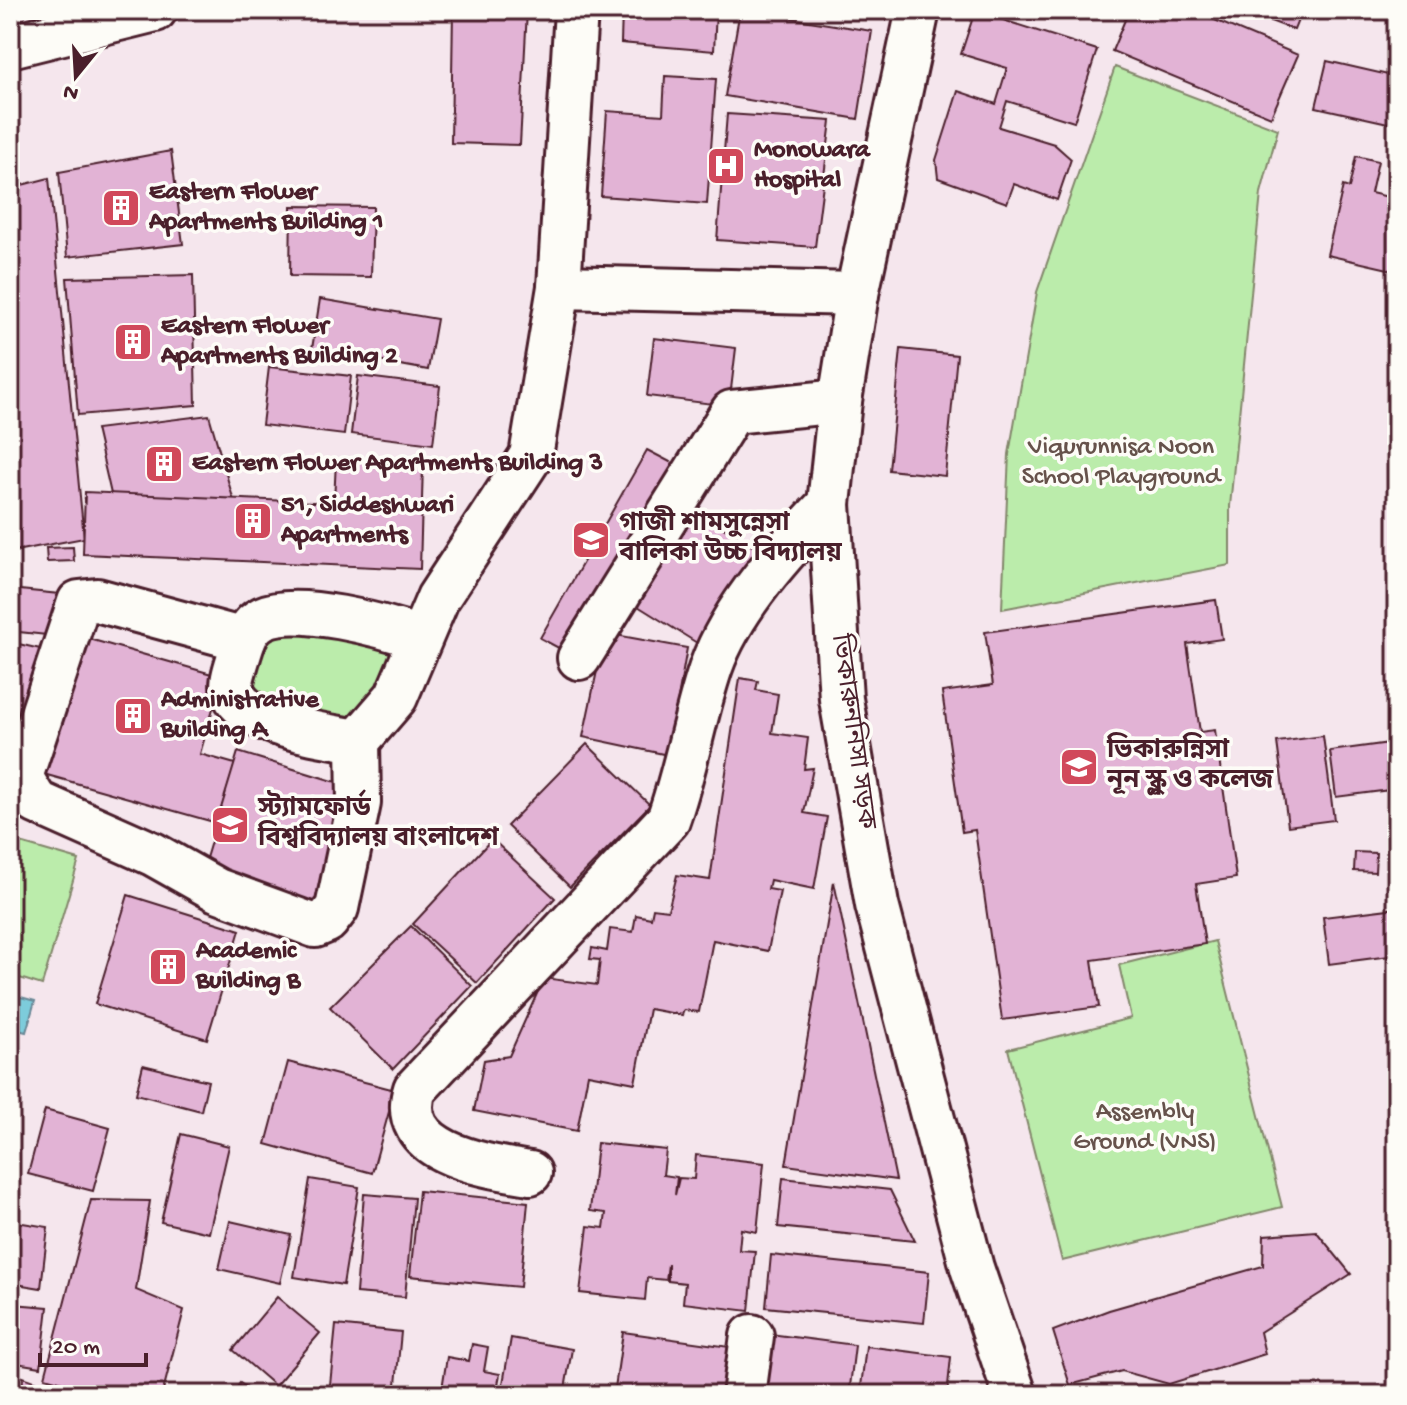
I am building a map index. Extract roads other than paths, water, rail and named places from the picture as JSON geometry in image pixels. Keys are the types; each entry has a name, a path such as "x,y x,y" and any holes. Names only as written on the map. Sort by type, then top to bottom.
{"street":[{"path":"10,46 155,10"},
{"path":"244,640 97,600 79,602 21,777 26,791 36,802 153,854 217,890 315,926 327,921 337,908 359,803 358,741 396,697 438,598 536,473 559,287 576,10"},
{"name":"ভিকারুননিসা সড়ক","path":"918,10 857,294 840,401 829,504 841,699 877,905 972,1268 1015,1395"},
{"path":"559,287 857,294"},
{"path":"579,658 732,412 840,401"},
{"path":"530,1173 471,1163 436,1145 422,1133 412,1117 410,1105 415,1089 668,820 681,785 712,665 775,561 829,504"},
{"path":"358,741 295,729 239,703 233,693 232,681 244,640 262,619 303,615 363,620 419,638"},
{"path":"744,1395 752,1336"}],"water":[{"path":"10,994 35,1001 26,1032 10,1028"}],"place":[{"name":"Monowara Hospital","path":"726,166"},
{"name":"Eastern Flower Apartments Building 1","path":"121,208"},
{"name":"Eastern Flower Apartments Building 2","path":"133,342"},
{"name":"Eastern Flower Apartments Building 3","path":"164,464"},
{"name":"51, Siddeshwari Apartments","path":"253,521"},
{"name":"গাজী শামসুন্নেসা বালিকা উচ্চ বিদ্যালয়","path":"591,540"},
{"name":"Administrative Building A","path":"133,716"},
{"name":"ভিকারুন্নিসা নূন স্কুল ও কলেজ","path":"1079,767"},
{"name":"স্ট্যামফোর্ড বিশ্ববিদ্যালয় বাংলাদেশ","path":"230,825"},
{"name":"Academic Building B","path":"168,967"}],"park label":[{"name":"Viqurunnisa Noon School Playground","path":"1121,463"},
{"name":"Assembly Ground (VNS)","path":"1145,1128"}]}
